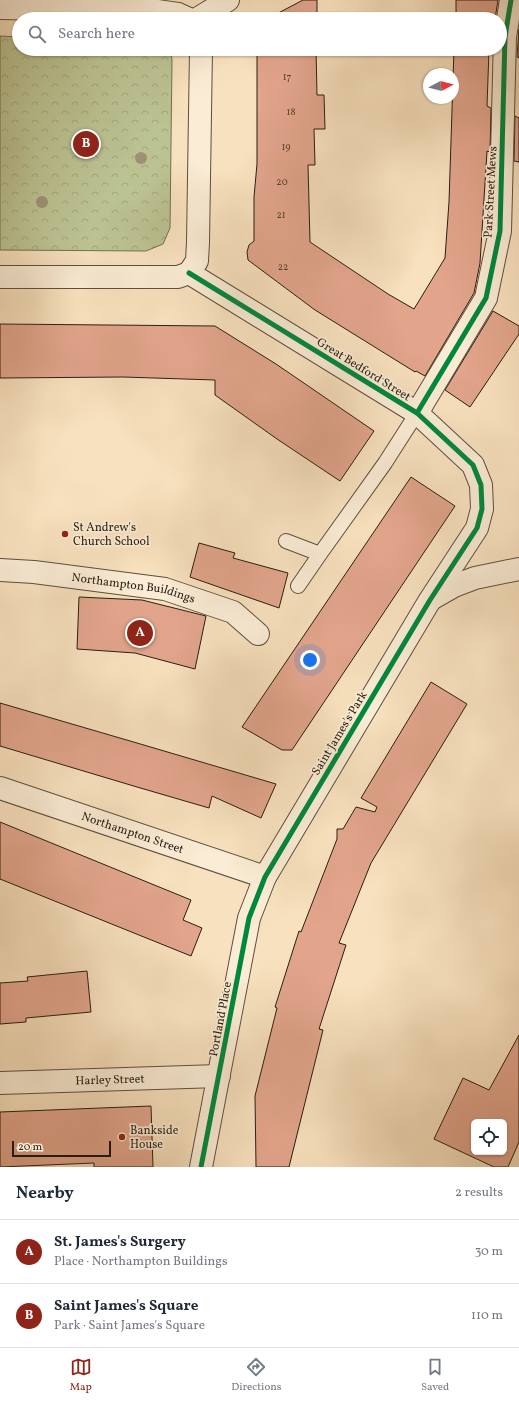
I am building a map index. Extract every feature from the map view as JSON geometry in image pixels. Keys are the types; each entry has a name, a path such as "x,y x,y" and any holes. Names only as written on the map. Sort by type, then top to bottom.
{"street":[{"path":"208,12 228,0"},
{"name":"Park Street Mews","path":"507,25 511,0"},
{"path":"0,8 164,12"},
{"path":"0,277 178,277 189,273 197,261 201,56"},
{"name":"Park Street Mews","path":"417,414 486,298 500,231 505,56"},
{"name":"Great Bedford Street","path":"189,273 417,414 473,465 481,485 482,509 477,528 430,600"},
{"name":"Saint James's Park","path":"265,877 430,600 454,586 468,580 519,569"},
{"name":"Northampton Buildings","path":"0,570 34,572 165,588 233,612 258,634"},
{"name":"Northampton Street","path":"0,788 265,877"},
{"name":"Portland Place","path":"201,1167 249,918 265,877"},
{"name":"Harley Street","path":"0,1083 219,1076"}],"lane":[{"path":"298,586 385,464 417,414"},
{"path":"286,541 320,554"}],"green space":[{"path":"0,36 12,37 12,56 171,56 170,228 163,244 146,251 0,250"}],"building":[{"path":"303,0 317,0 317,12 280,12"},
{"path":"456,0 498,0 496,12 456,12"},
{"path":"519,29 519,58 517,57"},
{"path":"257,56 316,56 317,95 324,95 325,129 314,129 315,165 308,165 310,242 388,294 414,309 445,258 449,202 452,104 459,104 459,68 453,68 454,56 489,56 487,106 491,108 490,152 487,151 480,263 474,293 425,376 416,371 415,372 315,310 248,260 247,252 249,245 254,241 254,197 257,164"},
{"path":"515,116 519,118 519,162 514,161"},
{"path":"493,311 519,326 519,334 470,407 445,390"},
{"path":"0,324 215,326 276,364 374,431 340,481 215,395 215,380 123,377 0,378"},
{"path":"411,477 455,506 292,750 282,750 242,727"},
{"path":"199,543 235,553 233,558 288,573 279,608 190,577"},
{"path":"79,597 142,600 206,616 195,669 135,653 77,649"},
{"path":"431,682 467,704 371,863 339,943 346,945 319,1029 323,1030 289,1167 256,1167 255,1096 277,1008 275,1007 299,931 301,932 337,839 337,829 343,829 356,807 375,812 377,807 361,798"},
{"path":"0,703 276,784 261,818 212,796 209,808 137,787 0,746"},
{"path":"0,822 191,900 183,920 202,928 191,956 0,879"},
{"path":"87,971 91,1012 26,1018 26,1022 0,1024 0,983 28,981 27,977"},
{"path":"519,1035 519,1142 508,1167 494,1167 434,1139 463,1078 489,1090"},
{"path":"151,1106 153,1167 94,1167 94,1163 0,1167 0,1112"}],"cycle path":[{"path":"507,25 511,0"},
{"path":"417,413 486,298 500,231 505,56"},
{"path":"189,273 417,413 473,465 481,485 482,509 477,528 430,600 265,877 249,918 201,1167"}],"place":[{"name":"Saint James's Square","path":"86,144"},
{"name":"St Andrew's Church School","path":"65,534"},
{"name":"St. James's Surgery","path":"140,633"},
{"name":"Bankside House","path":"122,1137"}]}
